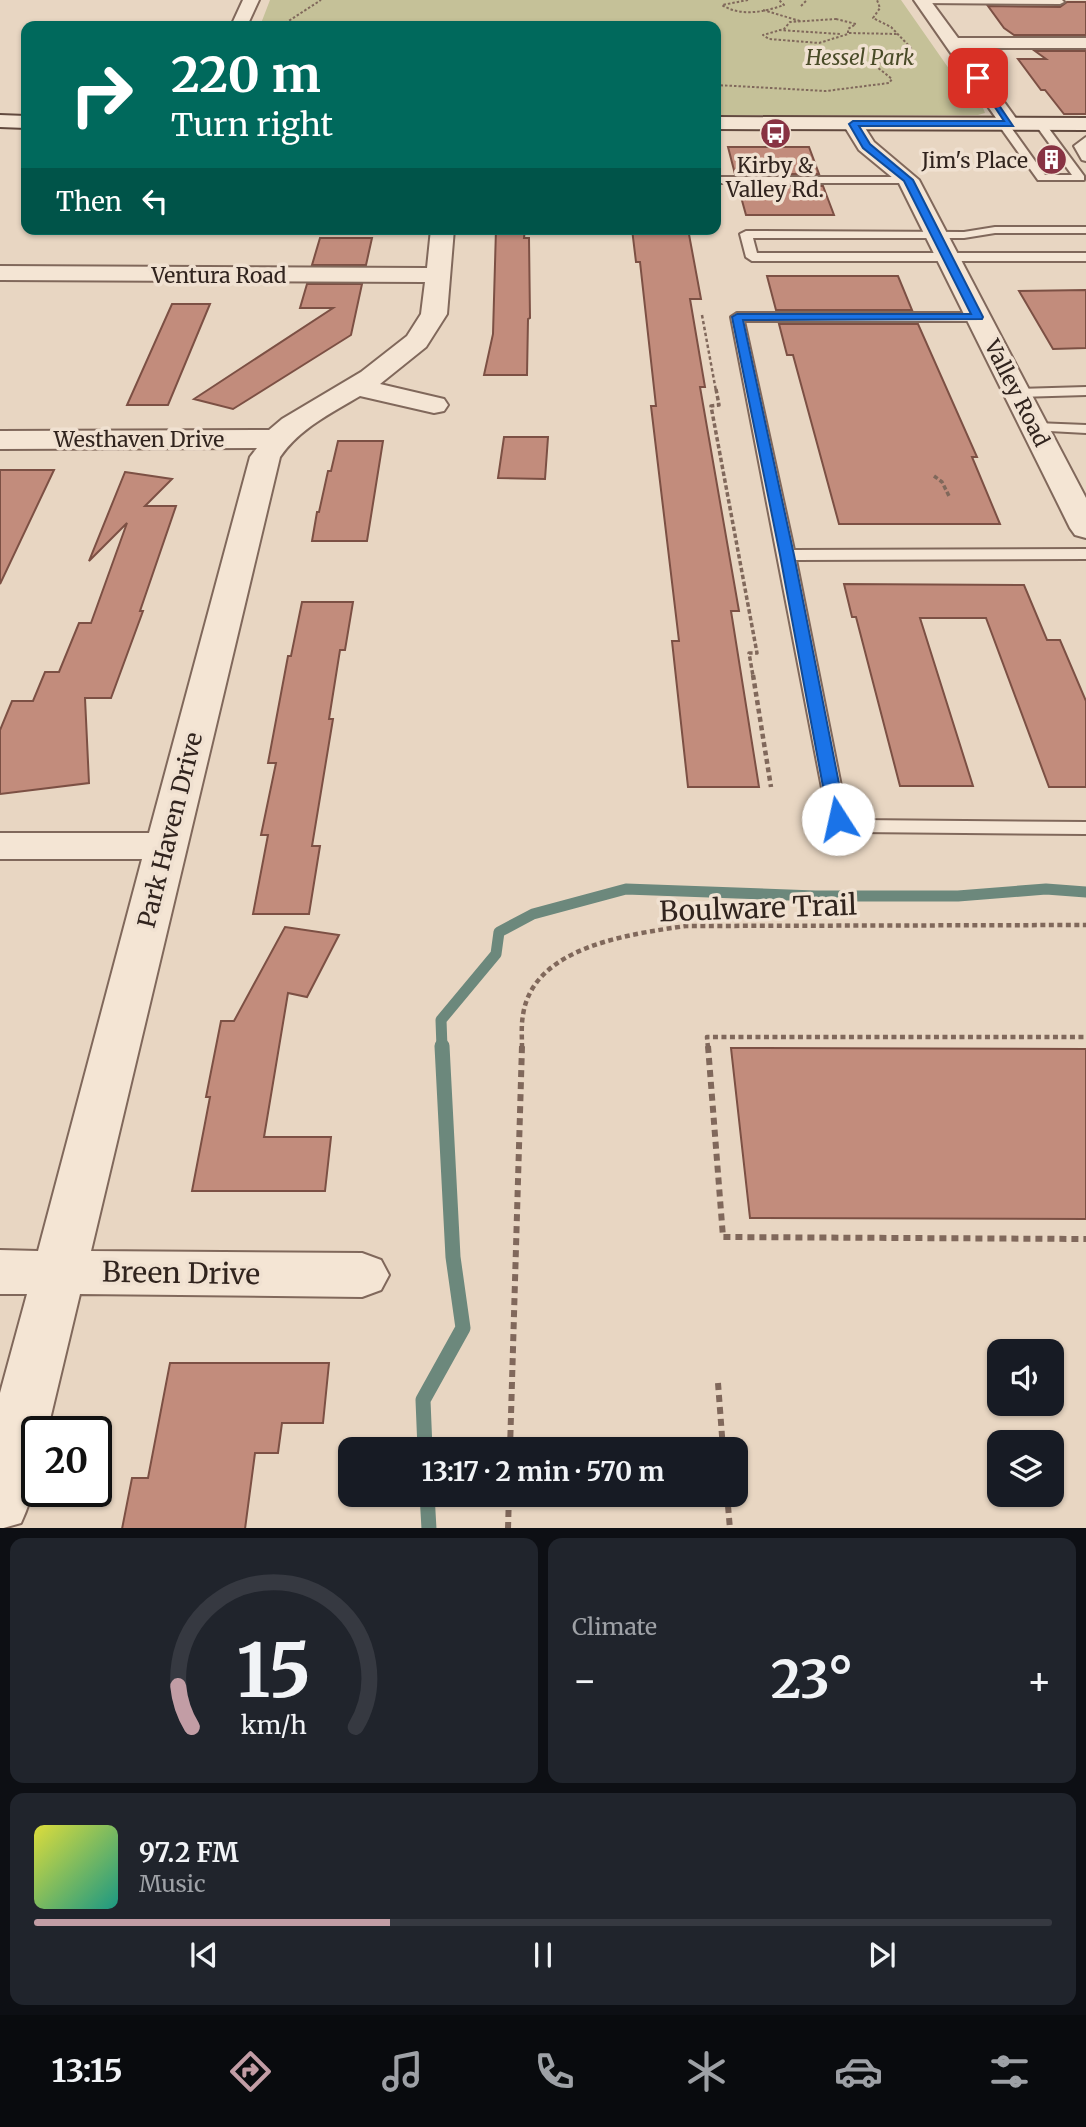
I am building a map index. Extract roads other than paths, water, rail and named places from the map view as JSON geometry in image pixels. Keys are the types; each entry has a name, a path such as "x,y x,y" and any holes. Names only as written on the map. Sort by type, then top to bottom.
{"street":[{"path":"241,21 251,0"},
{"path":"923,1 1007,124"},
{"path":"953,43 1086,43"},
{"path":"0,121 21,122"},
{"path":"721,123 1040,124 1084,131"},
{"name":"Valley Road","path":"853,124 866,146 908,180 1086,528"},
{"name":"Park Haven Drive","path":"0,1504 60,1272 164,846 265,457 292,425 397,360 417,341 434,314 442,235"},
{"name":"Ventura Road","path":"0,273 437,275"},
{"path":"355,387 434,405"},
{"name":"Westhaven Drive","path":"0,440 278,439"},
{"path":"0,846 164,846"},
{"name":"Breen Drive","path":"0,1272 362,1275"}],"lane":[{"path":"923,1 1060,2"},
{"path":"1007,124 1042,178 1080,178 1040,124"},
{"path":"1084,131 1079,146 1086,158"},
{"path":"721,180 908,180"},
{"path":"1086,230 995,230 942,246 752,257 746,234 942,246 1086,257"},
{"path":"978,317 737,317 838,819 856,826 1086,828"},
{"path":"1018,393 1086,391"},
{"path":"1036,427 1086,429"},
{"path":"787,555 1086,554"}],"waterway":[{"path":"442,1048 441,1020 496,954 499,932 533,914 626,889 815,896 958,896 1046,889 1086,892"},
{"path":"425,1437 423,1400 463,1328 453,1257 442,1046"},
{"path":"428,1507 429,1528"}],"place":[{"name":"Kirby & Valley Rd.","path":"775,133"},
{"name":"Jim's Place","path":"1051,160"}],"park label":[{"name":"Hessel Park","path":"860,57"}]}
